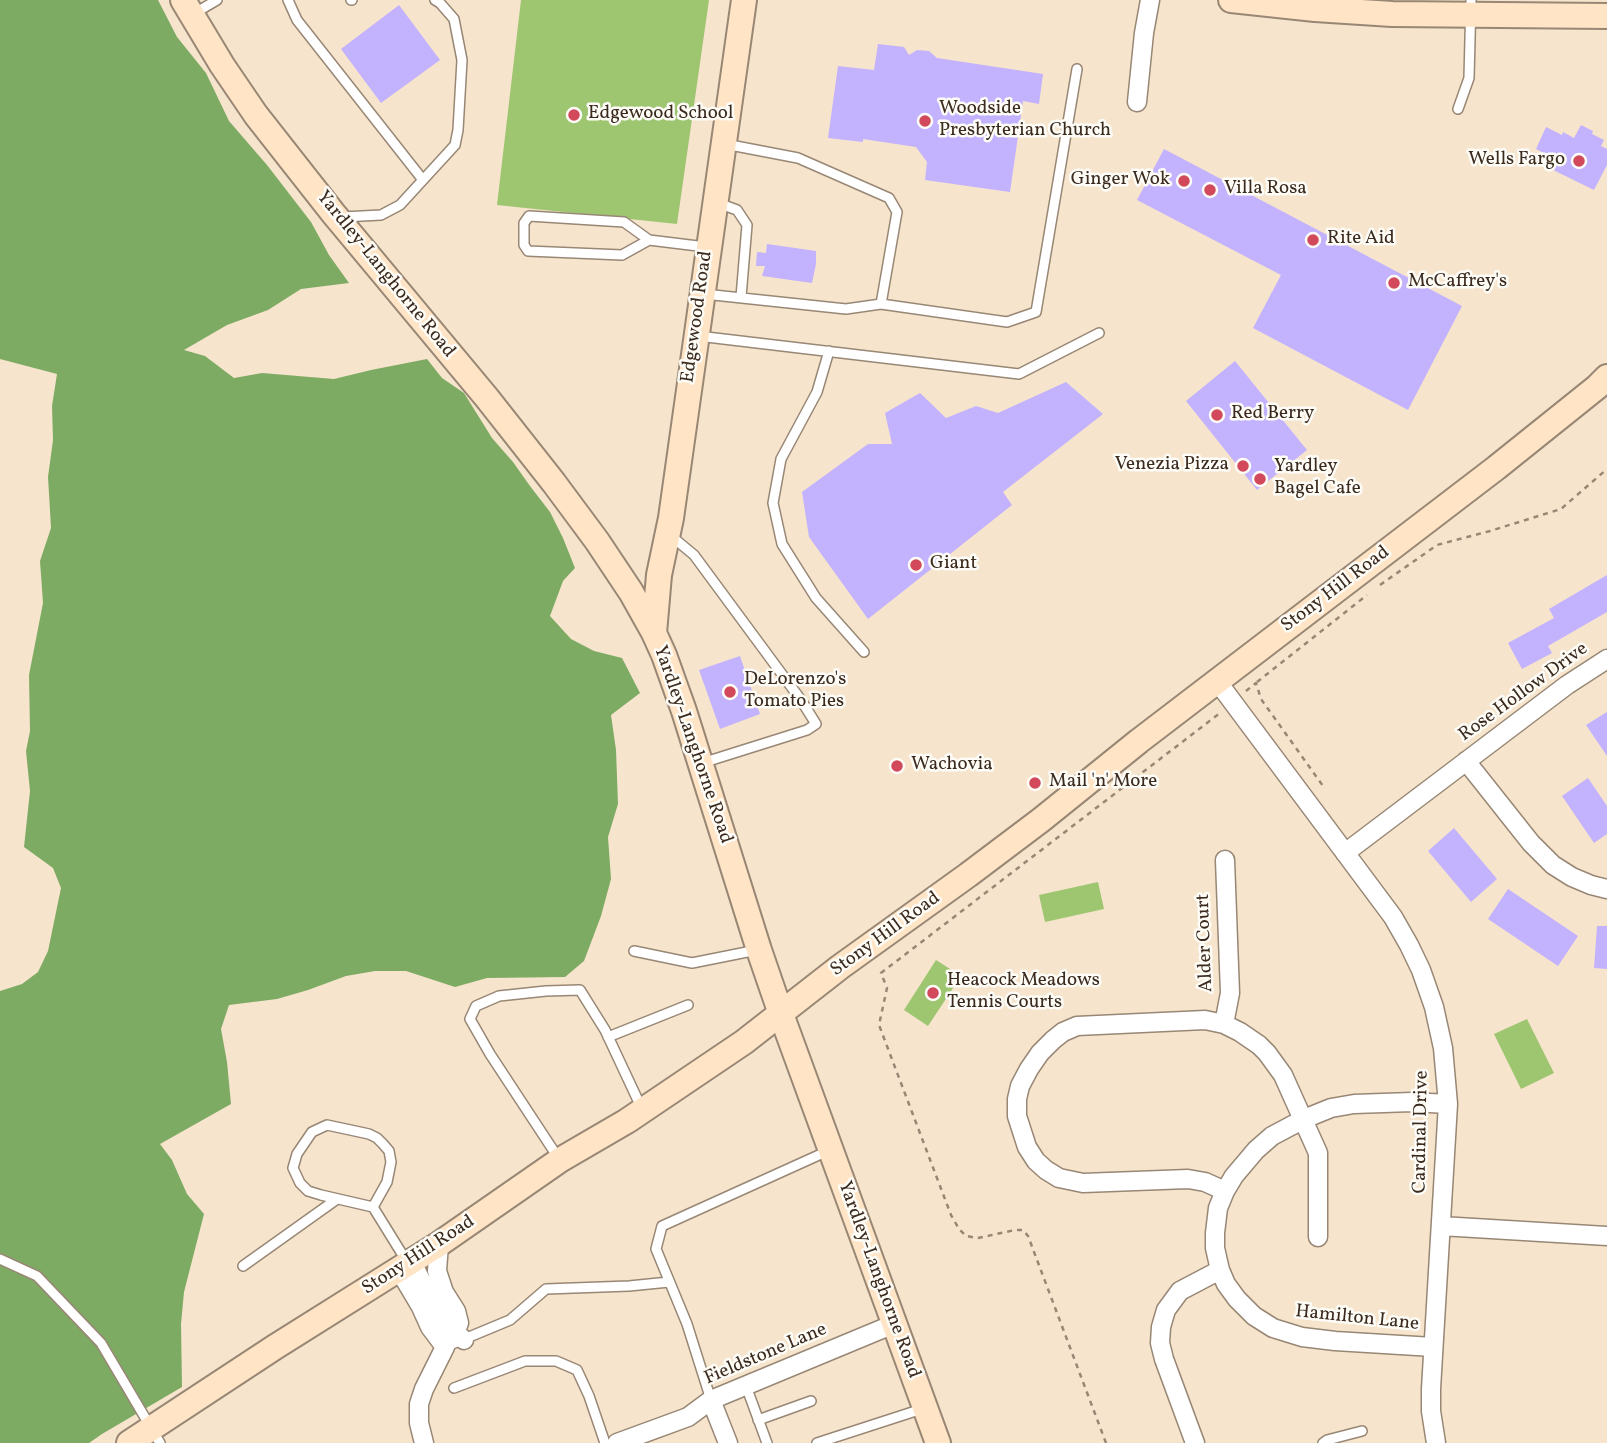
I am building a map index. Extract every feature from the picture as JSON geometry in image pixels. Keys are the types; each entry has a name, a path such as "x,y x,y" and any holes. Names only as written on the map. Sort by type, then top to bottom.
{"street":[{"name":"Edgewood Road","path":"654,633 659,575 668,533 744,0"},
{"path":"1137,102 1150,0"},
{"path":"1231,0 1379,13 1471,7 1607,16"},
{"name":"Yardley-Langhorne Road","path":"187,8 256,116 554,483 618,572 654,633 680,700 781,1014 938,1443"},
{"name":"Stony Hill Road","path":"129,1443 156,1436 275,1347 439,1244 560,1160 643,1111 744,1042 840,967 1041,820 1217,681 1496,468 1607,377"},
{"name":"Rose Hollow Drive","path":"1345,853 1567,685 1607,659"},
{"name":"Cardinal Drive","path":"1217,681 1393,917 1426,981 1434,1007 1443,1048 1448,1104 1433,1348 1431,1412 1436,1443"},
{"name":"Rose Hollow Drive","path":"1466,761 1531,843 1553,865 1572,877 1607,888"},
{"name":"Alder Court","path":"1224,1024 1230,993 1225,860"},
{"path":"1225,1191 1205,1182 1188,1179 1083,1183 1059,1178 1036,1161 1027,1147 1017,1116 1017,1099 1024,1077 1040,1053 1063,1032 1077,1026 1205,1020 1224,1024 1240,1032 1259,1045 1283,1075 1318,1153 1318,1237"},
{"name":"Hamilton Lane","path":"1433,1348 1302,1337 1273,1328 1254,1315 1226,1284 1215,1248 1215,1233 1218,1209 1225,1191 1256,1150 1272,1136 1331,1108 1354,1104 1412,1102 1448,1104"},
{"path":"1441,1226 1607,1236"},
{"path":"424,1443 419,1423 419,1404 424,1389 455,1340 459,1323 437,1271 439,1244"},
{"path":"406,1265 430,1327 455,1340"},
{"path":"1195,1443 1164,1359 1160,1343 1161,1327 1166,1310 1180,1291 1220,1270"},
{"name":"Fieldstone Lane","path":"617,1443 688,1417 710,1400 894,1324"},
{"path":"710,1400 728,1443"}],"lane":[{"path":"187,8 217,0"},
{"path":"288,0 297,20 424,180"},
{"path":"338,218 381,215 400,205 455,145 461,98 462,60 454,19 435,0"},
{"path":"1458,109 1469,78 1471,7"},
{"path":"702,293 845,309 881,304 1007,322 1036,312 1077,69"},
{"path":"723,144 798,158 889,198 897,212 881,304"},
{"path":"715,202 737,210 747,225 741,297"},
{"path":"649,240 622,256 528,251 524,245 524,223 529,216 624,222 649,240 708,247"},
{"path":"696,335 1019,373 1099,333"},
{"path":"828,351 817,392 781,459 773,503 782,544 817,598 864,652"},
{"path":"668,533 694,555 816,724 807,730 701,763"},
{"path":"634,951 692,963 759,950"},
{"path":"560,1160 470,1019 476,1006 499,996 580,990 608,1037 643,1111"},
{"path":"608,1037 688,1005"},
{"path":"373,1207 387,1182 391,1162 389,1151 377,1138 369,1134 327,1125 312,1132 296,1154 293,1168 300,1183 308,1191 373,1207 406,1265"},
{"path":"710,1400 687,1324 656,1250 662,1227 830,1150"},
{"path":"243,1266 337,1199"},
{"path":"0,1259 37,1276 101,1343 156,1436"},
{"path":"455,1340 510,1320 546,1289 669,1282"},
{"path":"454,1388 525,1361 556,1361 577,1370 605,1443"},
{"path":"746,1386 767,1443"},
{"path":"758,1420 811,1401"},
{"path":"817,1443 925,1408"},
{"path":"1323,1443 1362,1431"}],"path":[{"path":"1106,1443 1028,1236 1023,1230 1016,1230 978,1238 966,1236 951,1215 879,1024 887,988 881,973 1204,726 1376,587 1437,545 1561,509 1607,469"},
{"path":"1256,683 1261,699 1323,786"}],"green space":[{"path":"0,0 158,0 177,37 206,73 229,121 311,222 329,255 349,283 301,289 268,310 227,325 184,350 205,356 234,378 262,373 334,379 427,359 442,378 464,393 492,438 550,512 563,538 575,568 563,581 550,616 571,639 594,651 622,658 640,693 611,715 616,750 618,804 608,837 611,879 584,961 565,977 487,978 455,987 406,971 375,971 346,976 277,999 229,1005 221,1029 231,1104 160,1144 172,1160 187,1194 204,1214 184,1292 181,1324 182,1387 89,1443 0,1443 0,991 22,984 38,972 48,951 61,888 53,868 24,847 30,791 26,751 30,731 29,675 43,603 40,561 51,528 48,477 53,440 52,406 57,374 0,359"},
{"path":"521,0 709,0 677,224 497,205"},
{"name":"Heacock Meadows Tennis Courts","path":"1098,882 1104,909 1045,922 1039,895"},
{"name":"Heacock Meadows Tennis Courts","path":"936,960 961,976 928,1026 904,1010"},
{"path":"1527,1019 1554,1073 1521,1089 1494,1034"}],"building":[{"path":"399,5 440,60 381,103 341,49"},
{"name":"Woodside Presbyterian Church","path":"878,44 904,47 909,55 917,50 929,51 937,58 1043,74 1039,104 1023,101 1010,192 925,180 927,162 916,147 863,139 863,142 828,138 838,66 874,70"},
{"name":"Wells Fargo","path":"1581,125 1604,140 1601,146 1607,149 1607,165 1594,190 1547,167 1552,157 1536,149 1546,127 1574,138"},
{"path":"1164,149 1462,306 1408,410 1253,328 1281,275 1137,200"},
{"path":"767,244 816,251 812,283 762,276 765,266 756,266 757,252 766,253"},
{"path":"1235,361 1307,450 1257,490 1186,401"},
{"path":"1066,382 1103,414 1003,492 1012,505 868,619 809,537 802,492 868,444 892,444 885,413 920,393 946,418 976,406 998,413"},
{"path":"1607,575 1607,612 1548,646 1552,653 1522,669 1508,643 1554,618 1549,609"},
{"name":"DeLorenzo's Tomato Pies","path":"740,656 760,714 720,729 699,670"},
{"path":"1607,712 1607,756 1586,725"},
{"path":"1588,778 1607,806 1607,834 1594,843 1562,796"},
{"path":"1454,828 1497,879 1471,902 1428,851"},
{"path":"1508,889 1578,936 1558,966 1488,919"},
{"path":"1597,926 1607,926 1607,969 1594,968"}],"place":[{"name":"Edgewood School","path":"574,115"},
{"name":"Woodside Presbyterian Church","path":"925,121"},
{"name":"Wells Fargo","path":"1579,161"},
{"name":"Ginger Wok","path":"1184,181"},
{"name":"Villa Rosa","path":"1210,190"},
{"name":"Rite Aid","path":"1313,240"},
{"name":"McCaffrey's","path":"1394,283"},
{"name":"Red Berry","path":"1217,415"},
{"name":"Venezia Pizza","path":"1243,466"},
{"name":"Yardley Bagel Cafe","path":"1260,479"},
{"name":"Giant","path":"916,565"},
{"name":"DeLorenzo's Tomato Pies","path":"730,692"},
{"name":"Wachovia","path":"897,766"},
{"name":"Mail 'n' More","path":"1035,783"},
{"name":"Heacock Meadows Tennis Courts","path":"933,993"}]}
